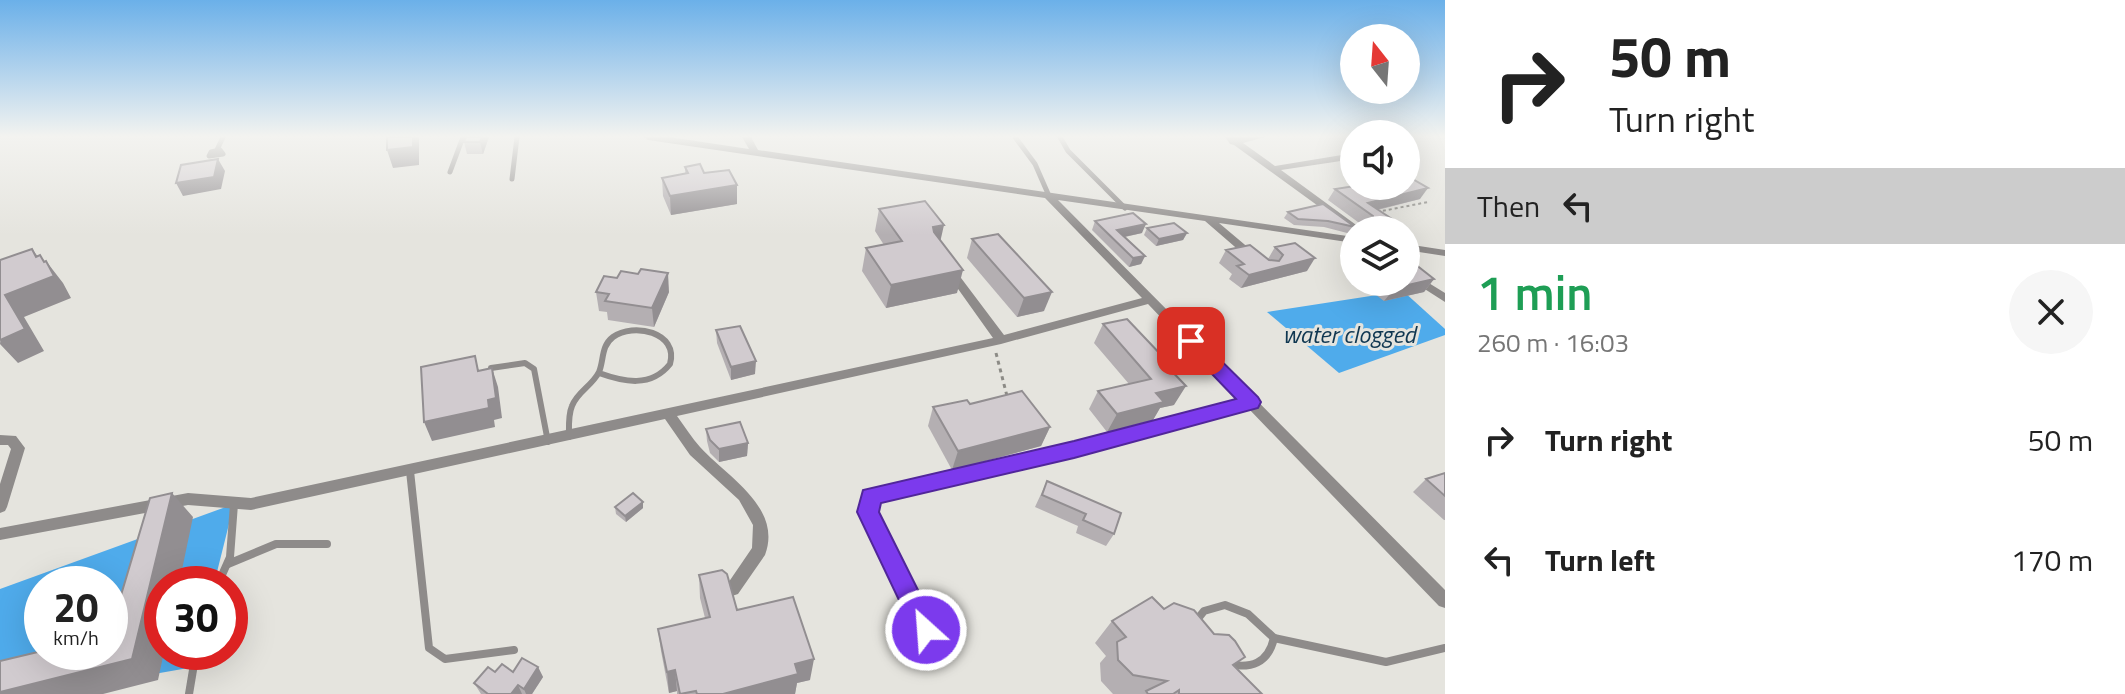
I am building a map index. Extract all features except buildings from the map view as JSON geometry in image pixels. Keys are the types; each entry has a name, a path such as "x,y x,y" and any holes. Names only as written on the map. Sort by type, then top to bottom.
{"street":[{"path":"863,169 1340,238"},
{"path":"1272,169 1340,217"},
{"path":"1049,196 1445,601"},
{"path":"1210,221 1267,269"},
{"path":"1420,249 1445,253"},
{"path":"945,265 997,341"},
{"path":"1420,281 1445,298"},
{"path":"0,534 198,498 234,504 266,501 548,442 997,341 1151,300"},
{"path":"926,630 868,512 871,497 1074,449 1251,402"},
{"path":"669,415 695,451 744,496 760,524 760,550 732,589"},
{"path":"0,440 11,440 18,448 0,507"}],"lane":[{"path":"512,179 513,169"},
{"path":"1037,169 1049,196"},
{"path":"1086,169 1125,208"},
{"path":"569,437 568,414 572,402 599,373 607,343 615,335 625,331 642,331 660,337 672,350 665,370 649,379 631,382 599,373"},
{"path":"491,368 525,363 534,369 548,442"},
{"path":"410,471 429,648 445,659 514,650"},
{"path":"228,564 234,504"},
{"path":"228,564 258,547 277,541 327,544"},
{"path":"1194,629 1199,615 1210,608 1229,605 1261,621 1274,638 1386,662 1445,648"},
{"path":"1222,663 1244,668 1265,660 1272,651 1274,638"},
{"path":"189,694 193,670"}],"path":[{"path":"1371,213 1428,202"},
{"path":"997,341 1007,396"}],"water":[{"name":"water clogged","path":"1371,296 1409,296 1445,329 1445,335 1339,373 1267,312"},
{"path":"234,504 218,566 144,566 144,670 177,670 40,694 0,694 0,589 24,580 24,670 128,670 128,566 63,566"}],"route":[{"path":"926,630 868,512 868,500 874,495 1074,449 1251,402 1191,341"}]}
